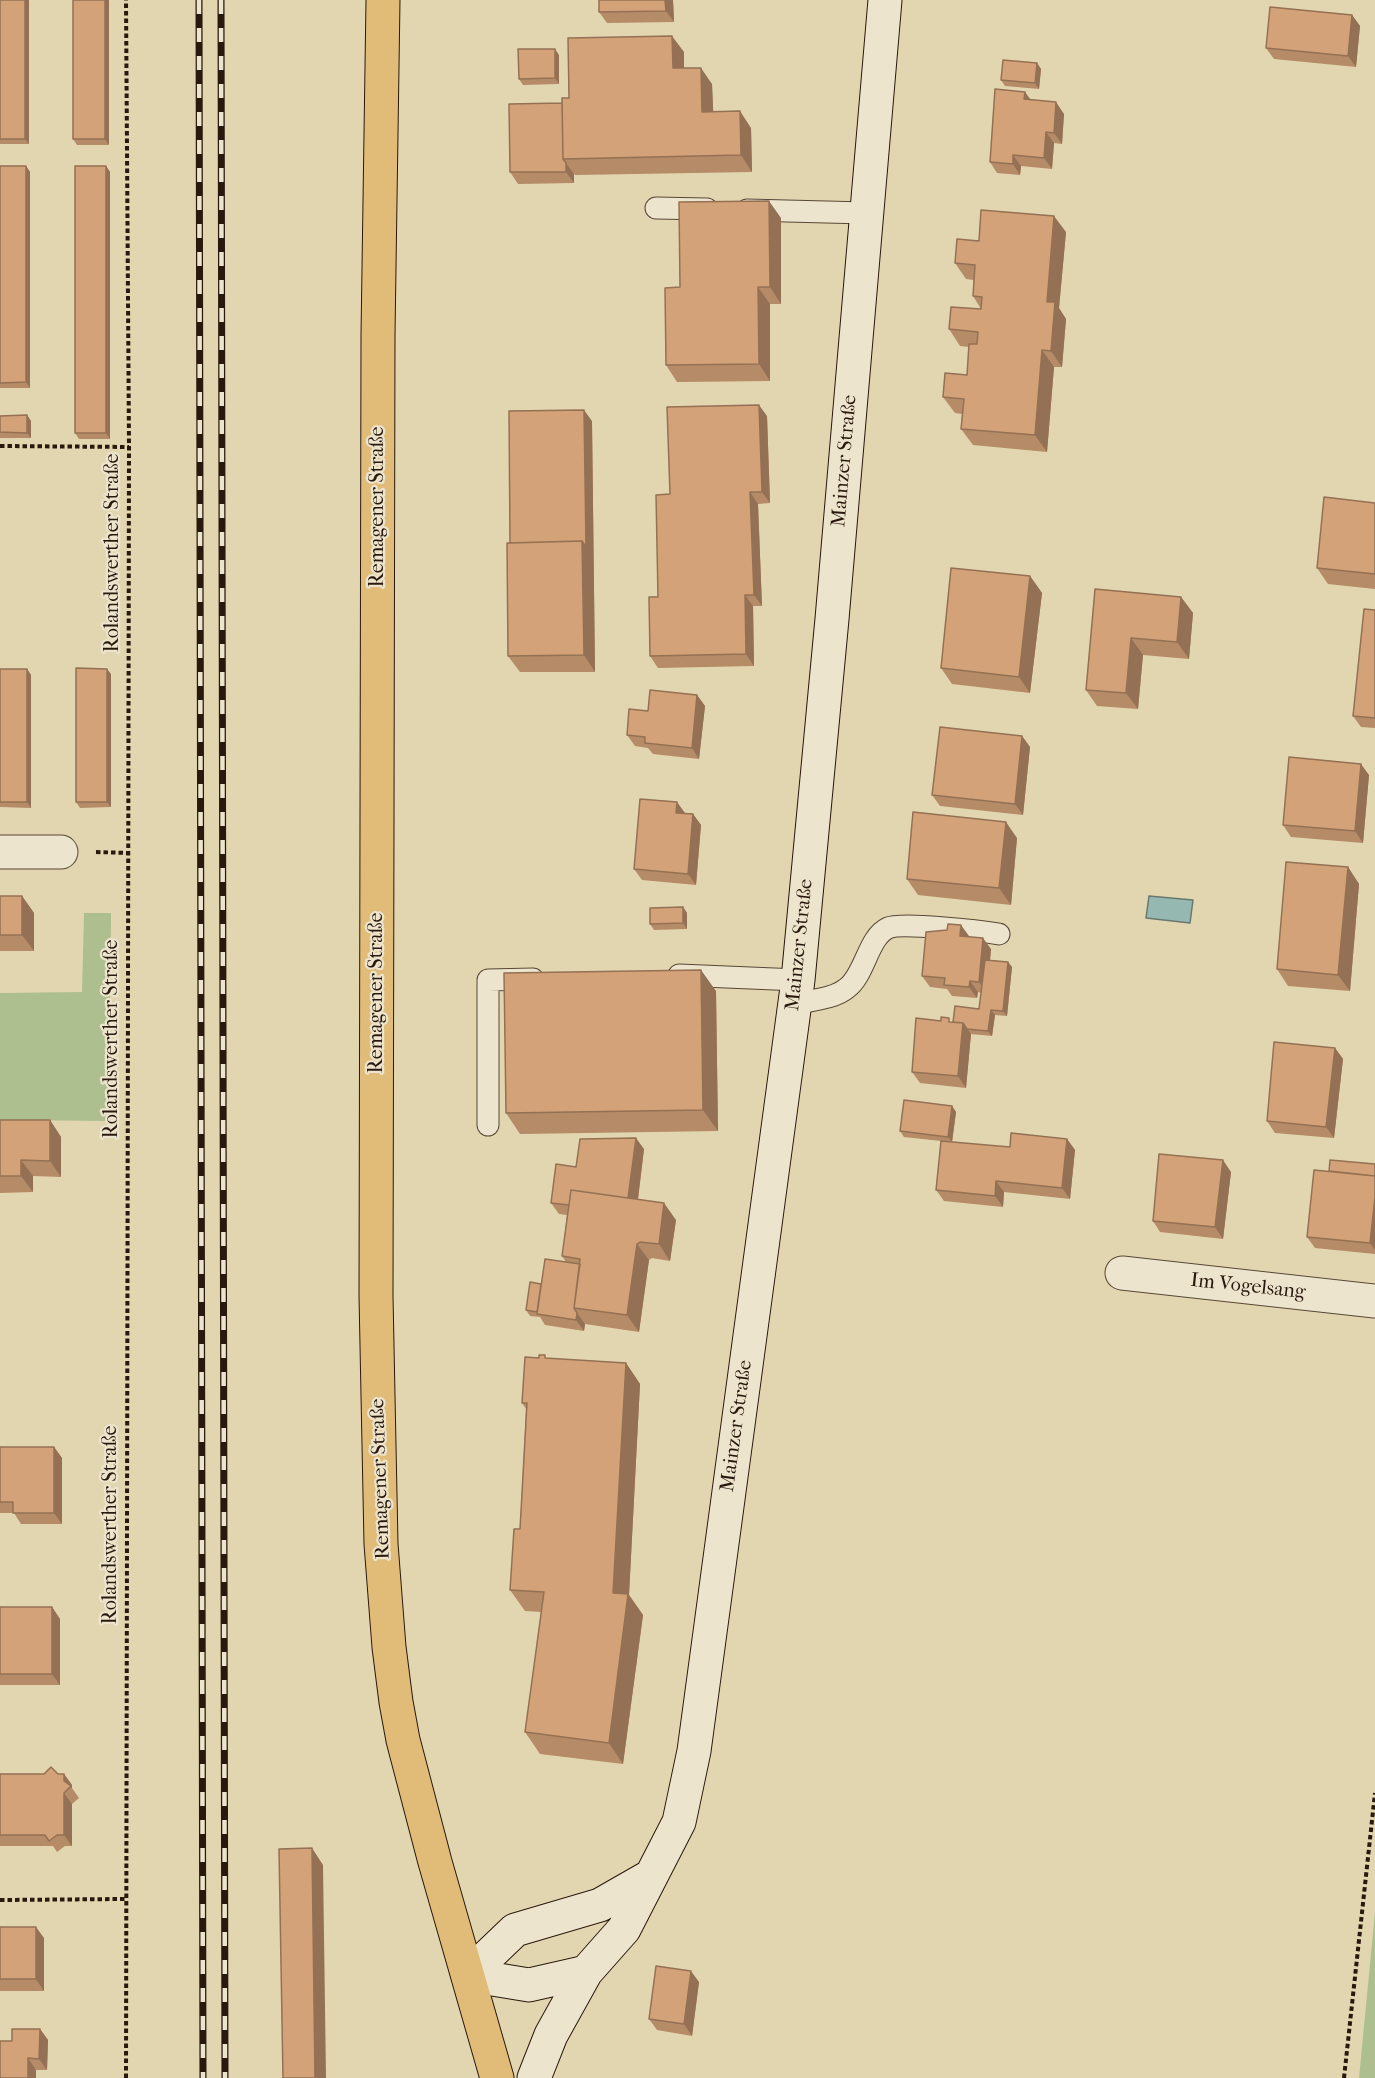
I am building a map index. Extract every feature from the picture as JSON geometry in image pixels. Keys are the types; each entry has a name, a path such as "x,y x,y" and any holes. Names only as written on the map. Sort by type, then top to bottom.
{"main road":[{"name":"Remagener Straße","path":"383,0 378,358 376,1248 381,1544 391,1658 403,1740 468,1975"},
{"name":"Mainzer Straße","path":"534,2078 551,2035 586,1972 624,1929 679,1822 694,1751 796,992 832,619 885,0"},
{"path":"0,852 61,852"},
{"name":"Im Vogelsang","path":"1122,1273 1375,1301"},
{"path":"468,1975 515,1930 600,1905 650,1877"},
{"path":"468,1975 529,1985 586,1972"},
{"path":"468,1975 497,2078"}],"lane":[{"path":"656,208 866,213"},
{"path":"661,975 834,995 848,988 856,978 878,939 887,928 925,927 999,934"},
{"path":"488,1125 488,980 557,978"}],"path":[{"name":"Rolandswerther Straße","path":"126,0 129,447 126,2078"},
{"path":"0,446 129,447"},
{"path":"1344,2078 1375,1793"},
{"path":"0,1900 125,1899"}],"green space":[{"path":"84,913 111,913 109,1121 0,1120 0,993 82,992"},
{"path":"1375,1912 1375,2078 1359,2078"}],"water":[{"path":"1149,896 1193,900 1190,923 1146,918"}],"building":[{"path":"0,0 25,0 25,139 0,139"},
{"path":"73,0 105,0 105,139 73,139"},
{"path":"599,0 665,0 666,11 599,12"},
{"path":"1270,7 1352,15 1348,56 1266,48"},
{"path":"672,36 673,68 701,68 702,112 740,111 741,155 563,159 562,98 569,98 568,38"},
{"path":"518,49 555,49 555,78 519,79"},
{"path":"1003,60 1037,63 1035,83 1001,80"},
{"path":"995,89 1025,92 1024,99 1056,102 1054,133 1046,132 1044,158 1013,155 1013,164 990,162"},
{"path":"562,103 563,159 566,163 566,172 510,172 509,104"},
{"path":"0,166 26,166 26,382 0,383"},
{"path":"75,166 106,166 106,433 75,433"},
{"path":"769,201 770,287 758,287 759,364 666,365 665,288 680,287 679,202"},
{"path":"981,210 1054,216 1047,302 1055,302 1051,351 1042,350 1035,435 961,429 964,399 943,397 945,373 967,375 969,344 977,344 978,332 949,329 951,307 981,309 982,297 973,296 975,265 955,263 957,239 979,241"},
{"path":"759,405 762,492 750,492 754,595 745,595 746,654 650,656 649,597 658,597 656,495 670,494 667,407"},
{"path":"584,410 586,547 582,541 510,543 509,411"},
{"path":"27,415 27,433 0,432 0,416"},
{"path":"1324,497 1375,503 1375,574 1317,568"},
{"path":"582,541 584,655 508,656 507,543"},
{"path":"951,568 1030,576 1019,677 941,668"},
{"path":"1095,589 1181,597 1177,642 1131,638 1126,693 1086,690"},
{"path":"1364,609 1375,610 1375,718 1353,716"},
{"path":"76,668 107,669 107,802 76,802"},
{"path":"0,669 27,669 27,802 0,802"},
{"path":"650,690 697,695 692,748 645,743 645,737 627,735 629,709 648,711"},
{"path":"940,727 1022,736 1015,804 932,795"},
{"path":"1289,757 1361,764 1355,831 1283,825"},
{"path":"640,799 677,802 676,813 693,814 688,874 634,869"},
{"path":"913,812 1006,822 999,888 907,879"},
{"path":"1286,862 1348,867 1338,975 1277,969"},
{"path":"0,896 22,896 22,935 0,935"},
{"path":"683,907 683,923 650,924 650,908"},
{"path":"948,924 961,925 960,936 983,938 979,982 970,981 969,987 944,985 945,978 922,976 926,932 947,930"},
{"path":"985,960 1008,962 1003,1011 991,1010 988,1031 967,1029 963,1023 953,1022 955,1006 979,1009"},
{"path":"701,970 703,1110 506,1113 504,973"},
{"path":"941,1017 949,1018 949,1022 963,1023 958,1076 912,1072 916,1018 941,1021"},
{"path":"1274,1042 1335,1048 1326,1127 1267,1121"},
{"path":"904,1100 952,1106 948,1137 900,1131"},
{"path":"0,1120 50,1120 50,1161 21,1160 21,1176 0,1176"},
{"path":"1011,1133 1067,1139 1062,1188 996,1181 995,1196 936,1190 941,1141 1010,1147"},
{"path":"636,1138 628,1198 571,1190 569,1205 551,1203 556,1164 576,1167 580,1139"},
{"path":"1159,1154 1223,1160 1215,1227 1153,1221"},
{"path":"1330,1160 1375,1164 1375,1176 1329,1171"},
{"path":"1314,1170 1375,1176 1370,1243 1307,1237"},
{"path":"571,1190 664,1203 659,1244 640,1242 637,1244 627,1315 574,1308 580,1259 562,1256"},
{"path":"545,1259 580,1264 574,1308 577,1313 576,1320 537,1314"},
{"path":"530,1282 541,1284 537,1312 526,1310"},
{"path":"539,1355 545,1355 545,1358 626,1363 613,1593 628,1594 609,1743 525,1732 544,1592 510,1590 514,1529 520,1529 527,1403 522,1403 525,1357 539,1358"},
{"path":"0,1447 54,1447 54,1513 13,1513 13,1502 0,1502"},
{"path":"0,1607 52,1607 52,1674 0,1674"},
{"path":"51,1767 58,1774 64,1774 64,1781 71,1786 64,1793 64,1835 57,1835 49,1841 45,1835 0,1835 0,1774 44,1774"},
{"path":"312,1848 315,2078 283,2078 279,1849"},
{"path":"0,1927 36,1927 36,1979 0,1979"},
{"path":"656,1966 691,1971 684,2024 649,2019"},
{"path":"12,2029 40,2029 39,2059 28,2058 28,2078 0,2078 0,2041 12,2041"}],"railway":[{"path":"199,0 203,2078"},
{"path":"221,0 225,2078"}]}
